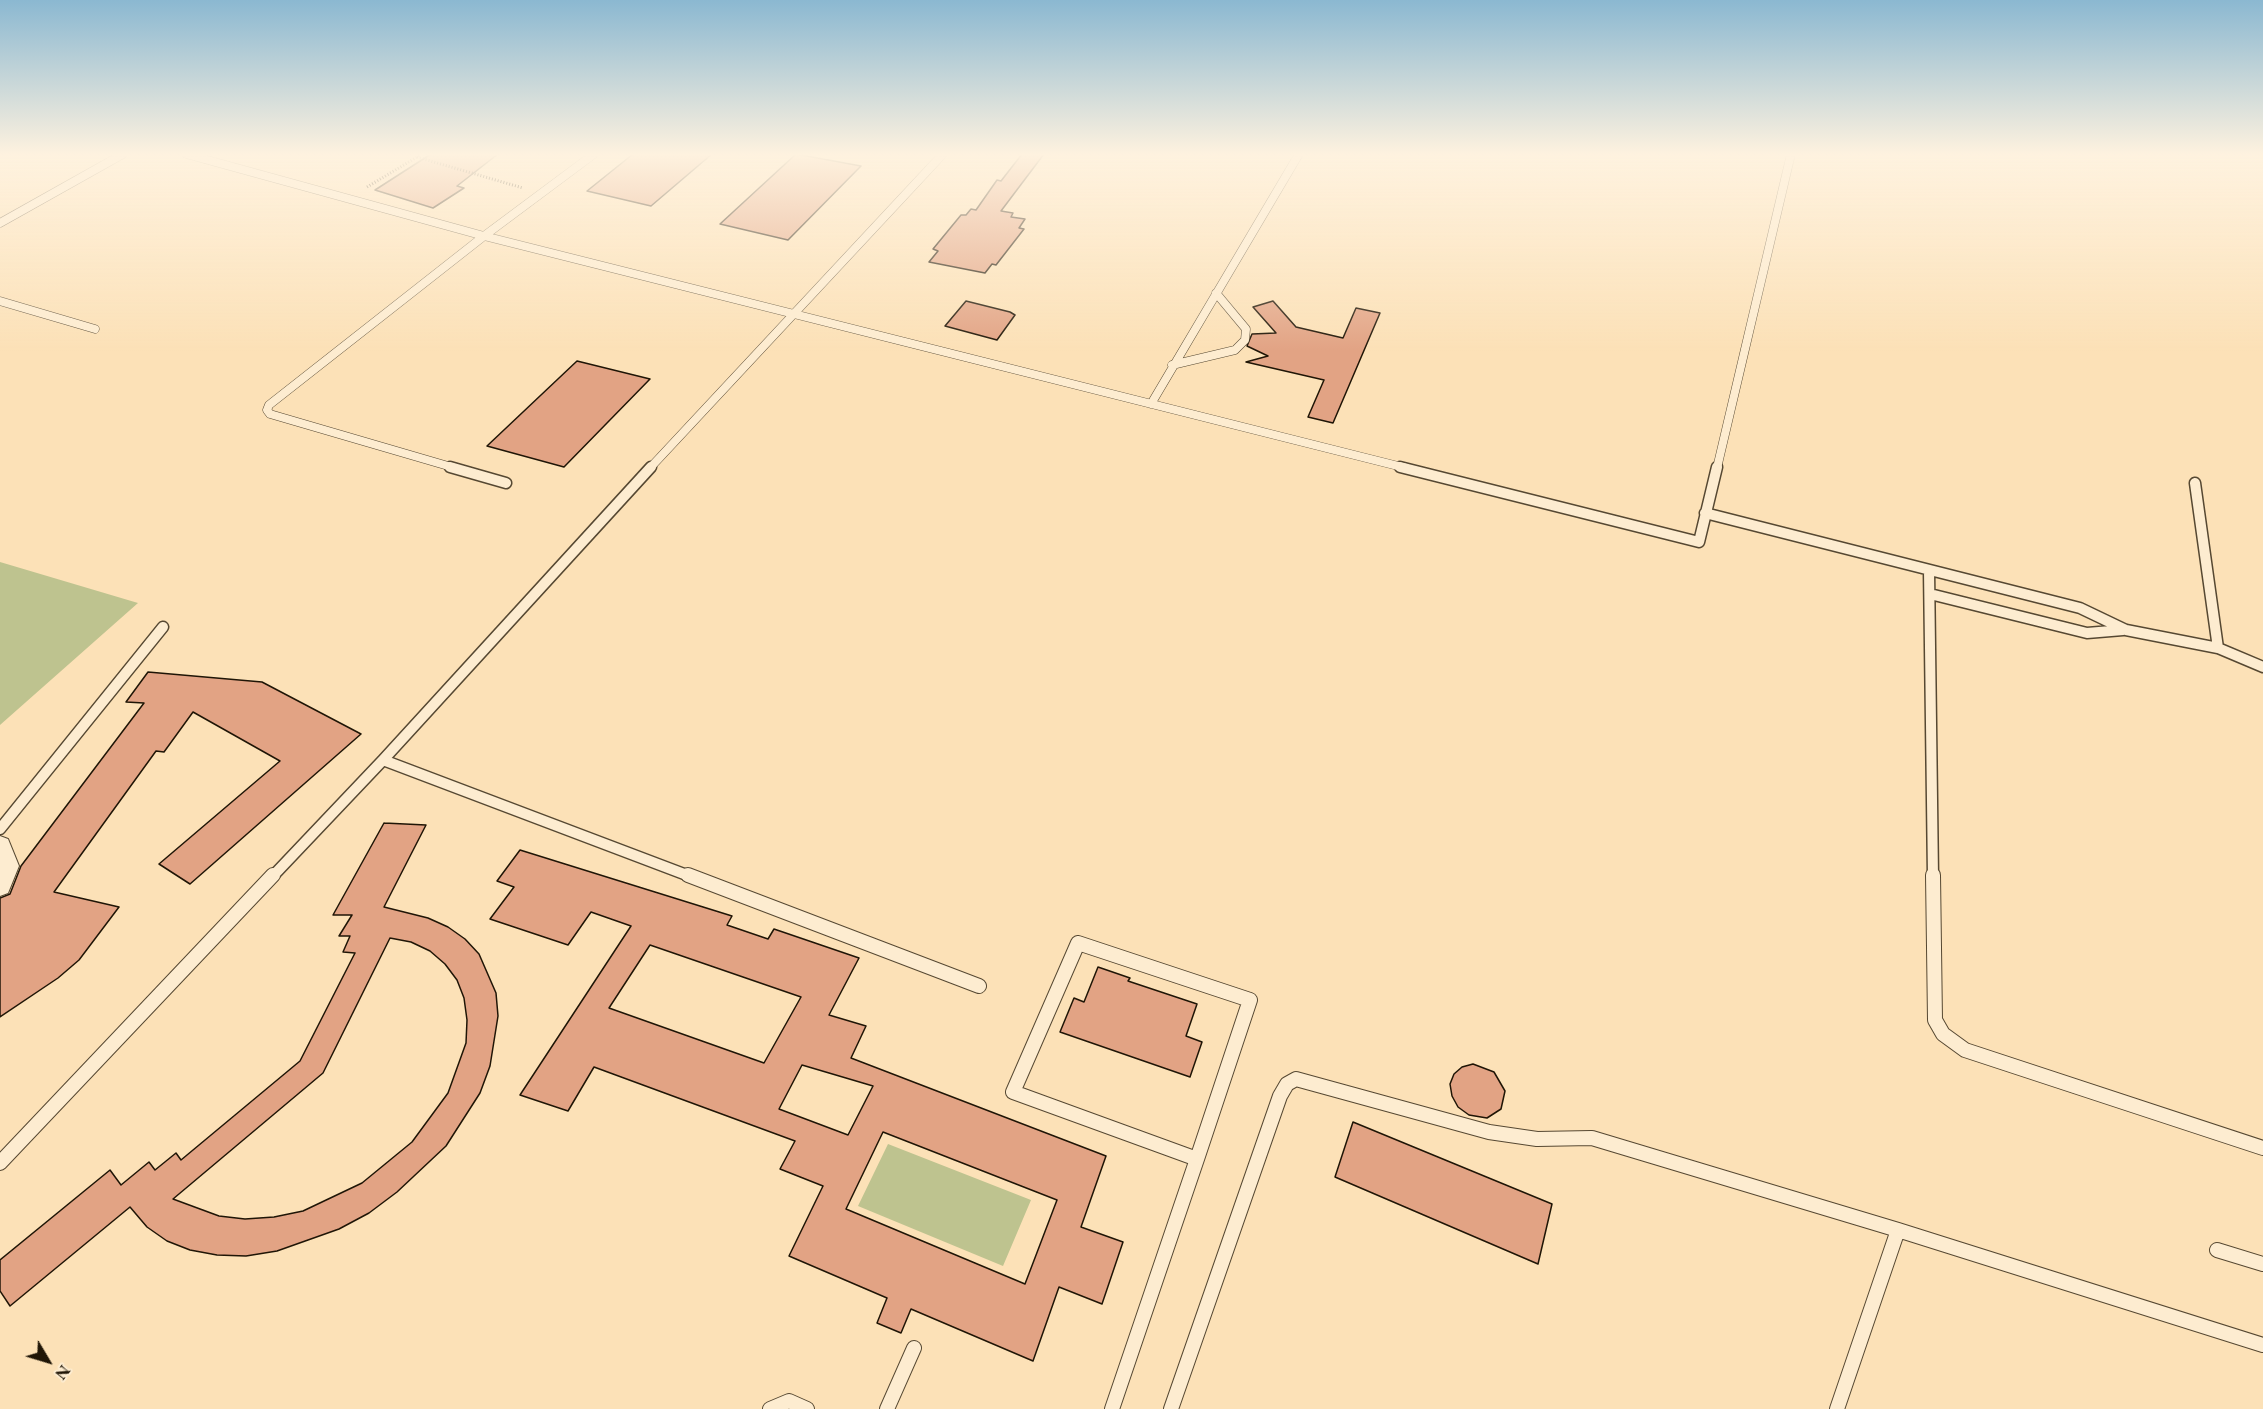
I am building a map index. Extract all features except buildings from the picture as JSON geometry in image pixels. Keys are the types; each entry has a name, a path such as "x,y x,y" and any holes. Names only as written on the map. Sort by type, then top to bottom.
{"street":[{"path":"0,846 7,866 0,886"}],"lane":[{"path":"424,220 1699,542 1775,220"},
{"path":"506,220 269,405 267,410 270,414 506,483"},
{"path":"0,1163 383,760 793,312 881,220"},
{"path":"1151,404 1260,220"},
{"path":"1172,365 1235,350 1245,340 1246,329 1216,293"},
{"path":"0,302 96,329"},
{"path":"2195,483 2218,648"},
{"path":"1705,513 2080,608 2126,630 2218,648 2263,667"},
{"path":"1929,570 1935,1020 1943,1034 1965,1050 2263,1148"},
{"path":"1930,594 2087,633 2126,630"},
{"path":"0,830 164,627"},
{"path":"383,760 979,986"},
{"path":"1112,1409 1197,1159 1250,1000 1078,943 1013,1092 1197,1159"},
{"path":"1171,1409 1280,1096 1287,1084 1296,1079 1489,1132 1537,1139 1592,1137 2263,1345"},
{"path":"1837,1409 1898,1230"},
{"path":"2217,1250 2263,1264"},
{"path":"887,1409 914,1348"},
{"path":"770,1409 789,1401 807,1409"}],"green space":[{"path":"0,562 138,603 0,725"},
{"path":"888,1144 1031,1200 1003,1266 858,1206"}]}
